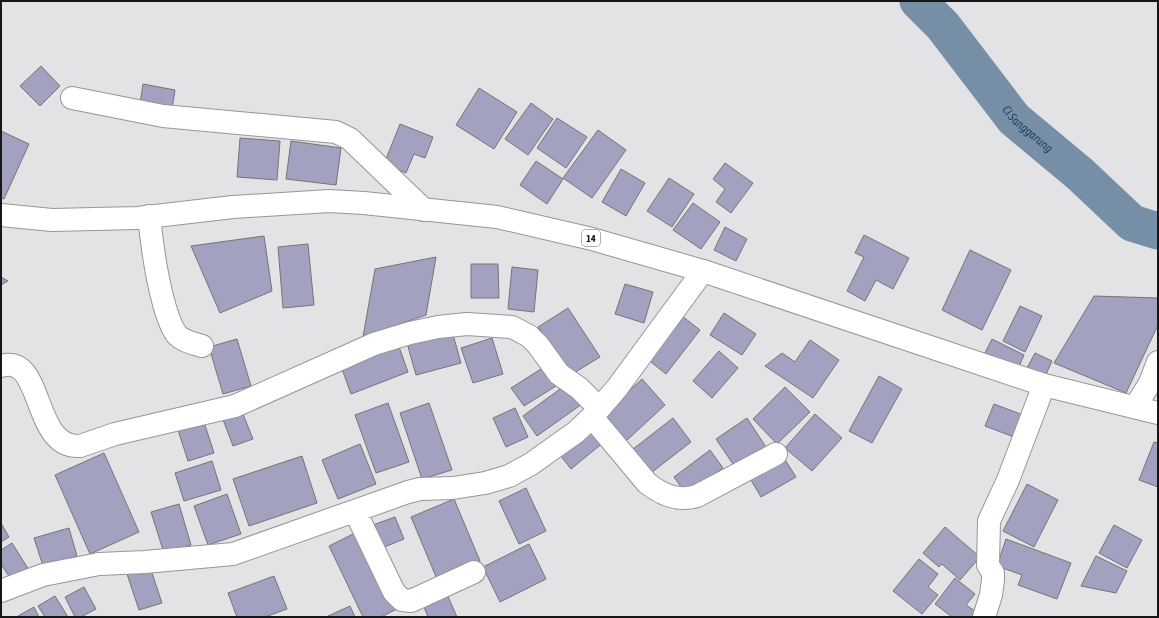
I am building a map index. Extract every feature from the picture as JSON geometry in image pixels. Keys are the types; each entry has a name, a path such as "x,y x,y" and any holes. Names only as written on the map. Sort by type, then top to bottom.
{"main road":[{"path":"72,98 163,116 336,132 350,139 424,210"},
{"name":"14","path":"1,215 52,220 138,218 233,207 329,201 364,203 497,217 592,238 703,271 1044,385 1158,413"},
{"path":"149,216 153,255 158,281 174,330 178,336 186,341 202,346"},
{"path":"1,591 43,575 99,564 146,562 233,554 414,490 453,488 486,483 510,476 531,464 576,432 596,412 617,388 703,271"},
{"path":"1,366 13,365 21,370 30,380 50,430 61,442 74,446 80,446 115,434 235,406 374,344 410,333 438,327 467,324 512,327 529,336 559,374 578,388 647,483 658,492 670,497 692,498 776,454"},
{"path":"1135,407 1150,383 1158,362"},
{"path":"984,617 991,595 993,580 993,573 988,565 989,521 1008,480 1044,385"},
{"path":"355,510 394,592 402,600 410,601 474,572"}],"building":[{"path":"41,66 60,86 40,106 20,86"},
{"path":"143,84 175,90 172,109 140,103"},
{"path":"479,88 517,112 494,149 456,125"},
{"path":"531,103 553,119 528,155 505,139"},
{"path":"557,118 587,137 566,168 537,148"},
{"path":"400,124 433,137 425,158 414,154 406,173 384,164"},
{"path":"598,130 626,150 592,198 563,178"},
{"path":"1,131 29,144 4,199 1,198"},
{"path":"240,138 280,141 277,180 237,177"},
{"path":"291,141 341,148 336,185 286,179"},
{"path":"536,161 563,179 547,204 520,185"},
{"path":"725,163 753,183 731,213 716,202 725,189 713,179"},
{"path":"621,169 645,183 626,216 602,202"},
{"path":"669,178 694,194 672,227 647,211"},
{"path":"693,203 720,222 701,249 673,230"},
{"path":"725,227 747,239 736,261 714,250"},
{"path":"864,235 909,258 893,289 876,280 865,301 847,291 864,257 855,253"},
{"path":"264,236 272,291 220,313 191,246"},
{"path":"308,244 314,305 283,308 278,247"},
{"path":"970,250 1011,270 982,330 942,310"},
{"path":"436,257 426,315 363,337 375,269"},
{"path":"471,264 498,264 499,298 471,298"},
{"path":"512,267 538,270 534,312 508,309"},
{"path":"1,277 8,281 1,285"},
{"path":"625,284 653,292 644,323 615,314"},
{"path":"1094,296 1158,298 1158,325 1126,393 1054,363"},
{"path":"1020,306 1042,316 1025,352 1003,341"},
{"path":"568,308 600,357 569,376 538,327"},
{"path":"724,313 756,334 742,355 710,335"},
{"path":"682,316 700,330 666,374 646,358"},
{"path":"452,331 461,363 416,375 407,343"},
{"path":"492,338 503,374 473,383 461,348"},
{"path":"237,339 251,386 223,394 209,347"},
{"path":"992,339 1024,355 1017,371 984,355"},
{"path":"810,340 839,360 813,398 765,366 782,353 795,362"},
{"path":"398,344 408,372 351,394 341,366"},
{"path":"719,351 738,368 712,398 693,381"},
{"path":"1035,353 1052,361 1044,379 1026,370"},
{"path":"544,367 556,386 524,406 511,388"},
{"path":"879,376 902,389 872,443 849,431"},
{"path":"642,379 665,405 625,442 601,417"},
{"path":"567,384 582,404 537,436 523,416"},
{"path":"785,387 810,412 777,444 753,419"},
{"path":"388,403 409,462 376,473 355,415"},
{"path":"429,403 452,470 422,479 400,413"},
{"path":"994,404 1023,415 1014,437 985,426"},
{"path":"515,408 528,437 506,447 493,418"},
{"path":"241,409 253,439 233,446 222,417"},
{"path":"815,414 842,438 812,471 785,448"},
{"path":"673,418 691,442 647,476 628,453"},
{"path":"747,418 766,447 735,467 716,439"},
{"path":"204,422 214,453 188,461 178,430"},
{"path":"590,425 604,442 571,469 557,451"},
{"path":"1154,442 1158,443 1158,487 1139,480"},
{"path":"360,444 376,484 338,499 322,460"},
{"path":"710,450 723,468 686,494 674,477"},
{"path":"104,453 139,532 90,554 55,475"},
{"path":"782,455 796,477 761,497 748,475"},
{"path":"302,456 317,503 249,526 233,479"},
{"path":"212,461 221,490 184,501 175,473"},
{"path":"1027,484 1058,500 1034,547 1003,531"},
{"path":"526,488 546,531 519,544 499,501"},
{"path":"227,494 241,534 208,545 194,506"},
{"path":"454,499 480,561 437,579 411,517"},
{"path":"179,504 191,545 164,553 151,512"},
{"path":"395,517 404,539 382,548 373,525"},
{"path":"1,523 9,537 1,542"},
{"path":"1114,525 1142,540 1127,568 1099,553"},
{"path":"945,527 980,557 960,580 942,564 939,567 923,553"},
{"path":"69,528 77,556 43,566 34,538"},
{"path":"359,531 397,609 381,617 363,617 329,546"},
{"path":"1006,539 1071,563 1057,599 1018,585 1022,575 997,566"},
{"path":"12,543 29,570 12,581 1,564 1,550"},
{"path":"529,544 546,579 500,602 483,567"},
{"path":"1096,556 1127,571 1116,593 1081,586"},
{"path":"919,559 938,574 928,587 938,595 922,614 893,591"},
{"path":"150,567 162,603 139,610 127,574"},
{"path":"274,576 287,609 265,617 237,617 228,593"},
{"path":"955,578 975,594 966,605 978,613 975,617 952,617 935,604"},
{"path":"84,587 96,609 81,617 75,617 65,597"},
{"path":"446,592 457,617 428,617 422,602"},
{"path":"55,596 68,617 45,617 38,606"},
{"path":"350,606 355,617 328,617 328,616"},
{"path":"34,607 39,617 18,616"}],"waterway":[{"name":"Ci Sanggarung","path":"918,1 943,26 1014,119 1080,174 1132,223 1158,231"}]}
